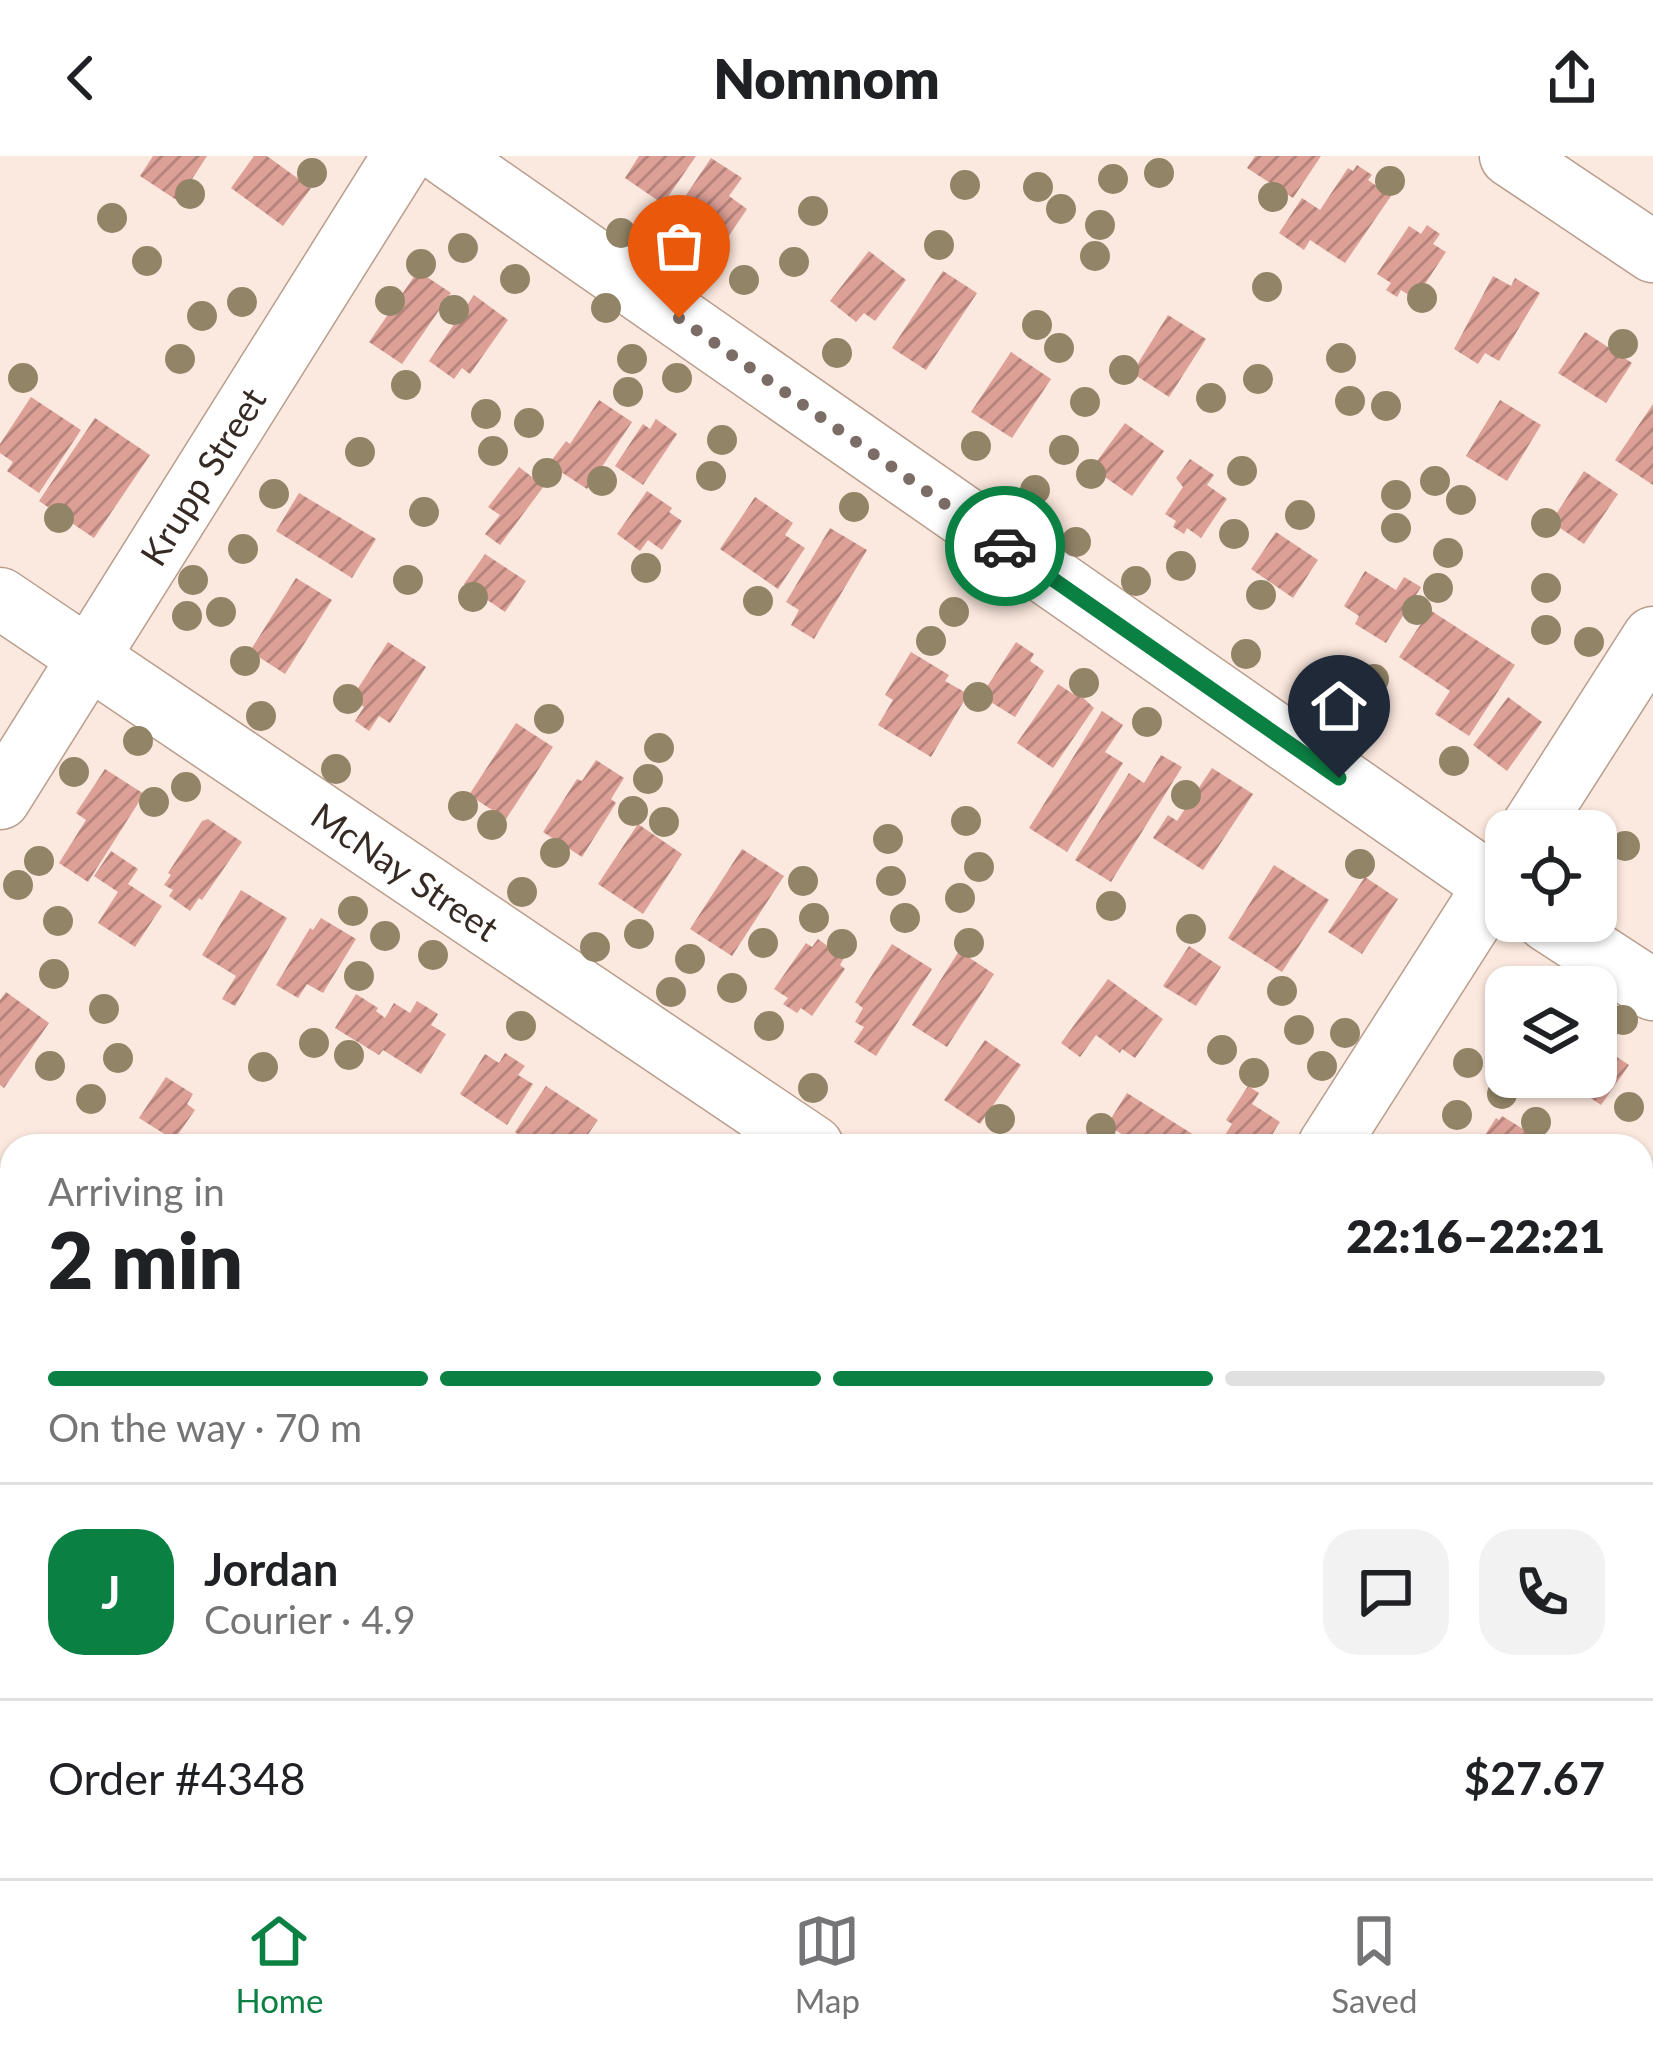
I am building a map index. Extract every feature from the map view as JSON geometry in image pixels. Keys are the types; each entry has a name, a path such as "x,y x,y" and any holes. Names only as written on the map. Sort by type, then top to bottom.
{"street":[{"name":"Krupp Street","path":"0,799 403,156"},
{"path":"446,156 1485,871"},
{"path":"1510,156 1653,252"},
{"name":"McNay Street","path":"0,598 795,1134"},
{"path":"1542,810 1653,637"},
{"path":"1336,1134 1485,909"},
{"path":"1579,942 1653,990"}],"building":[{"path":"153,156 207,156 178,201 140,176"},
{"path":"254,156 267,156 311,188 283,226 231,188"},
{"path":"639,156 696,156 663,204 625,178"},
{"path":"1255,156 1321,156 1293,198 1247,168"},
{"path":"711,158 742,178 729,196 747,209 722,246 708,235 700,247 679,234 687,223 674,213"},
{"path":"1357,165 1372,175 1368,180 1391,196 1345,263 1310,240 1304,250 1279,233 1302,198 1320,210 1348,168 1353,171"},
{"path":"1427,225 1440,234 1433,244 1446,252 1415,299 1401,290 1397,297 1386,290 1391,283 1377,274 1409,226 1421,234"},
{"path":"869,251 906,280 875,321 864,313 856,322 830,301"},
{"path":"418,271 451,293 402,364 369,342"},
{"path":"943,271 977,293 926,370 892,348"},
{"path":"1493,276 1511,286 1515,278 1540,293 1499,361 1485,353 1478,364 1454,349"},
{"path":"474,295 508,320 470,374 462,368 454,379 429,361"},
{"path":"1168,315 1206,339 1169,397 1132,373"},
{"path":"1585,332 1632,363 1606,403 1558,373"},
{"path":"1011,352 1051,379 1012,438 971,412"},
{"path":"31,397 81,430 39,493 7,471 13,462 0,453 0,444"},
{"path":"599,400 632,422 587,489 549,464 566,441 570,444"},
{"path":"1500,400 1541,425 1507,481 1466,456"},
{"path":"1653,404 1653,485 1615,460"},
{"path":"95,418 150,455 94,538 39,501"},
{"path":"656,419 677,434 643,485 615,466 643,424 650,429"},
{"path":"1125,423 1164,451 1132,496 1092,468"},
{"path":"1190,459 1214,475 1207,485 1227,499 1201,538 1187,528 1184,534 1173,527 1176,521 1165,514 1183,487 1176,478"},
{"path":"519,467 544,486 500,545 485,534 500,515 488,507"},
{"path":"1584,471 1618,494 1584,544 1551,522"},
{"path":"647,491 682,521 662,550 648,540 640,551 617,534"},
{"path":"299,493 376,539 352,578 276,531"},
{"path":"755,497 793,523 785,535 805,548 778,589 720,549"},
{"path":"830,528 867,550 814,639 791,625 799,610 786,602"},
{"path":"1276,532 1318,560 1293,598 1251,569"},
{"path":"485,554 526,581 505,612 464,584"},
{"path":"1365,571 1396,590 1404,577 1421,587 1386,643 1355,624 1359,616 1344,606"},
{"path":"296,578 332,600 285,674 250,651"},
{"path":"1430,610 1515,665 1469,736 1435,714 1450,691 1399,657"},
{"path":"388,642 426,667 390,723 379,716 369,731 355,721 364,707 351,699"},
{"path":"1016,642 1034,654 1030,661 1044,671 1015,717 981,696"},
{"path":"911,652 949,675 945,681 968,694 931,757 878,725 893,700 885,695"},
{"path":"1058,684 1073,694 1075,690 1094,708 1053,768 1017,743"},
{"path":"1508,697 1542,722 1507,771 1473,745"},
{"path":"1102,711 1123,725 1105,752 1123,763 1067,852 1029,828"},
{"path":"516,723 553,747 506,819 469,795"},
{"path":"1161,755 1182,767 1111,882 1075,860 1129,773 1144,783"},
{"path":"596,760 624,778 611,799 616,803 582,857 543,832 577,779 582,781"},
{"path":"1212,768 1253,794 1203,870 1153,838 1168,815 1177,821"},
{"path":"105,769 144,794 88,882 59,863 86,820 76,813"},
{"path":"208,819 242,842 190,911 169,896 173,890 164,885 202,821"},
{"path":"638,824 682,854 643,914 598,884"},
{"path":"742,849 784,876 732,956 690,929"},
{"path":"111,851 138,869 128,884 162,906 135,947 98,923 118,892 94,876"},
{"path":"1274,865 1329,900 1282,972 1228,938"},
{"path":"1365,877 1398,899 1362,954 1328,932"},
{"path":"241,890 287,918 235,1006 222,999 236,976 202,955"},
{"path":"321,918 356,939 323,993 307,984 298,998 276,985"},
{"path":"818,939 844,958 840,965 845,969 812,1016 783,1004 788,998 774,989 806,943 812,947"},
{"path":"892,944 932,969 876,1056 854,1042 864,1027 855,1022 863,1008 855,1002"},
{"path":"1189,946 1221,967 1196,1006 1163,986"},
{"path":"959,951 994,974 947,1047 912,1025"},
{"path":"1108,979 1163,1019 1135,1058 1096,1035 1080,1057 1061,1043"},
{"path":"6,992 49,1023 4,1088 0,1085 0,1000"},
{"path":"356,994 385,1018 394,1003 410,1013 417,1001 438,1014 431,1025 446,1034 421,1074 335,1028"},
{"path":"985,1040 1021,1065 980,1124 944,1100"},
{"path":"505,1053 525,1066 518,1075 533,1084 507,1125 460,1094 485,1054 499,1063"},
{"path":"1617,1057 1629,1065 1617,1082"},
{"path":"166,1077 193,1094 187,1104 195,1110 178,1134 164,1134 139,1118"},
{"path":"546,1086 598,1120 588,1134 515,1132"},
{"path":"1248,1086 1259,1093 1252,1104 1280,1122 1272,1134 1226,1134 1232,1124 1226,1120"},
{"path":"1127,1093 1192,1134 1122,1134 1107,1125"},
{"path":"1502,1116 1531,1134 1486,1134"}],"way so far":[{"path":"679,318 1005,546"}],"route":[{"path":"1005,546 1339,778"}]}
